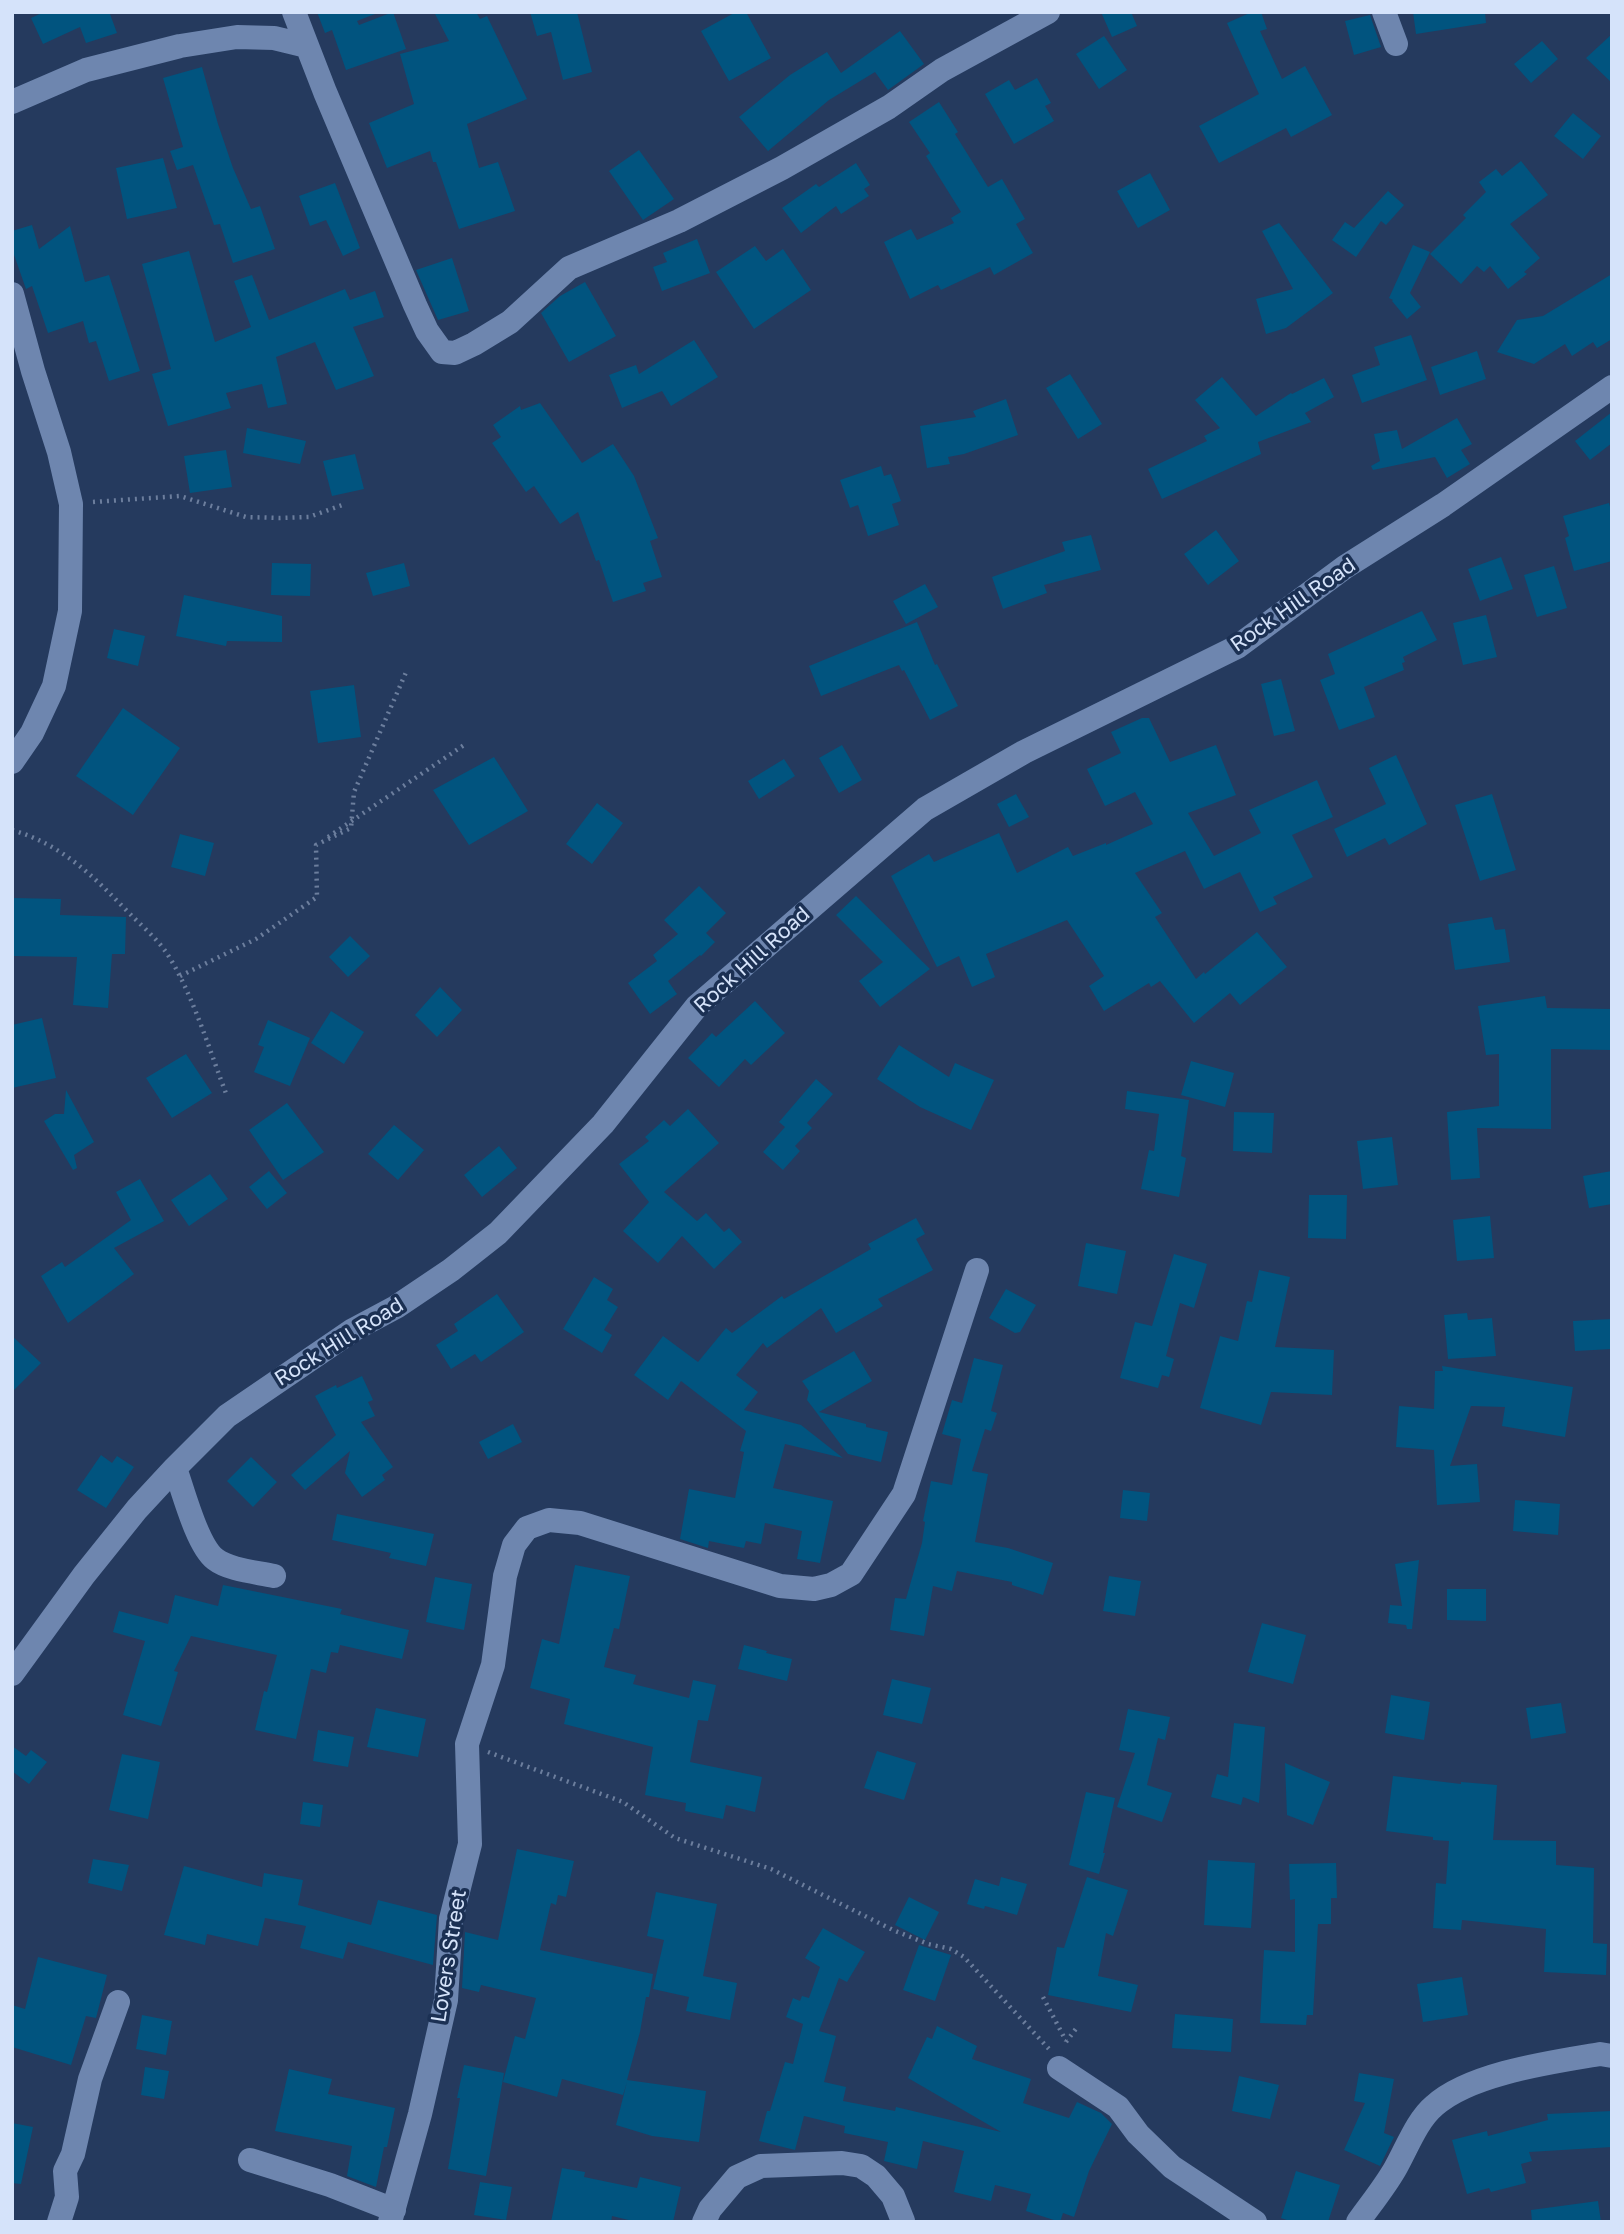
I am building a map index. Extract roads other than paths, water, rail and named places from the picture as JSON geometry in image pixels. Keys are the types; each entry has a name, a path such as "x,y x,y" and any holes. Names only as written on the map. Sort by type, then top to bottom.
{"street":[{"path":"294,12 423,323 442,352 448,354 474,344 510,322 569,268 679,221 782,168 889,107 942,70 1039,14"},
{"path":"1384,12 1396,44"},
{"path":"12,102 86,70 180,46 237,37 274,38 307,46"},
{"path":"12,294 23,370 59,452 71,503 70,611 54,686 32,733 12,762"},
{"name":"Rock Hill Road","path":"12,1674 84,1575 137,1509 227,1416 353,1330 396,1307 451,1270 498,1233 603,1124 697,1006 925,809 1024,752 1237,647 1345,566 1443,505 1612,387"},
{"name":"Lovers Street","path":"392,2216 420,2114 446,2000 451,1919 470,1844 467,1744 493,1665 505,1576 514,1545 527,1528 549,1520 580,1523 780,1586 814,1589 831,1585 851,1574 904,1494 977,1270"},
{"path":"175,1468 204,1548 216,1560 237,1568 274,1576"},
{"path":"59,2222 67,2197 65,2171 73,2154 90,2079 118,2002"},
{"path":"1358,2222 1393,2173 1416,2130 1433,2106 1460,2089 1530,2066 1600,2054 1612,2056"},
{"path":"1059,2068 1118,2107 1138,2134 1172,2166 1255,2222"},
{"path":"250,2160 330,2185 392,2216"},
{"path":"704,2222 710,2210 737,2177 749,2171 761,2166 842,2163 861,2166 876,2176 893,2196 903,2221"}]}
